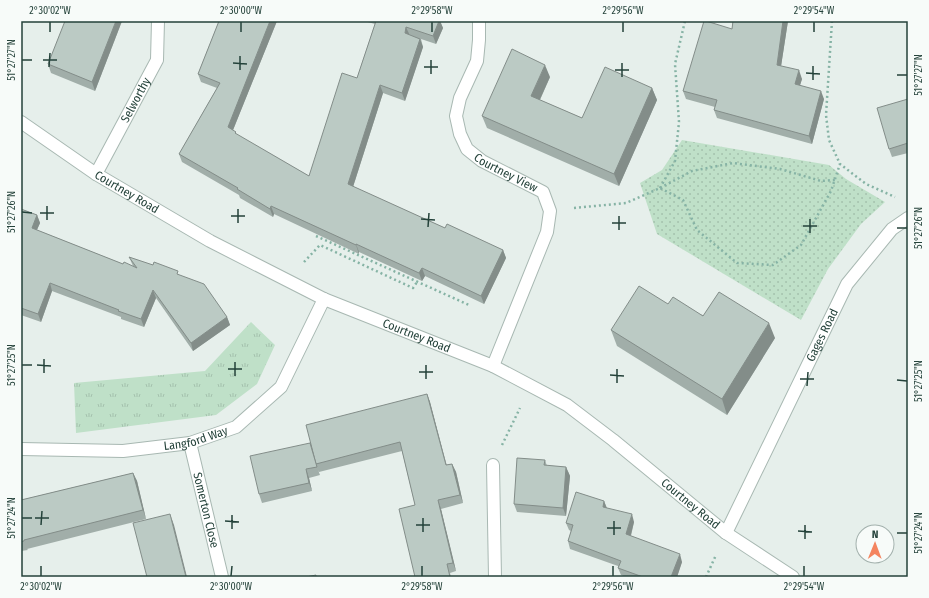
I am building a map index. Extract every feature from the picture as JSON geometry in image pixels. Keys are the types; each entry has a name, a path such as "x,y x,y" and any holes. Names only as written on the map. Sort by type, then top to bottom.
{"street":[{"name":"Selworthy","path":"96,174 157,60 158,21"},
{"name":"Courtney View","path":"479,21 477,61 460,98 456,116 460,134 467,149 482,161 543,192 550,211 547,232 493,366"},
{"name":"Courtney Road","path":"21,122 96,174 210,241 324,299 493,366 567,405 613,440 726,533 793,577"},
{"name":"Gages Road","path":"726,533 847,284 892,229 908,218"},
{"name":"Langford Way","path":"21,449 123,451 190,443 236,427 281,387 324,299"},
{"name":"Somerton Close","path":"190,443 222,577"},
{"path":"493,465 495,577"}],"path":[{"path":"660,188 675,161 679,122 675,64 685,21"},
{"path":"832,21 826,115 829,140 840,164 866,184 901,200"},
{"path":"550,211 626,203 660,188 692,171 733,163 780,169 821,181 835,180"},
{"path":"660,188 683,200 697,230 737,263 774,265 801,245 831,192 840,164"},
{"path":"316,236 469,305"},
{"path":"320,245 413,288 417,282"},
{"path":"493,465 530,386"}],"green space":[{"path":"682,140 829,165 846,179 885,202 861,224 828,269 801,320 657,234 640,183 662,170"},
{"path":"251,322 275,345 257,384 216,415 76,433 74,383 205,371"}],"building":[{"path":"65,21 116,21 92,82 48,64"},
{"path":"219,21 270,21 228,127 236,132 235,133 309,176 342,73 357,78 376,21 439,21 433,36 406,27 405,33 420,39 402,93 380,85 348,184 445,228 447,224 503,250 481,296 422,268 419,273 271,206 270,209 237,189 238,188 179,154 220,83 198,74"},
{"path":"704,21 732,29 733,21 783,21 777,65 799,70 795,84 821,91 809,136 714,110 717,100 683,91"},
{"path":"512,49 545,65 531,96 582,118 605,67 652,88 614,174 482,116"},
{"path":"908,99 908,143 889,149 877,108"},
{"path":"21,209 37,215 32,228 123,264 124,262 137,268 129,257 153,265 154,262 178,271 177,274 204,284 227,317 191,343 153,290 141,319 50,283 38,314 21,308"},
{"path":"639,286 668,304 673,297 703,316 719,292 769,323 722,399 611,330"},
{"path":"427,394 446,465 452,464 460,495 438,500 453,563 447,564 450,577 415,577 399,509 415,505 400,442 316,464 306,425"},
{"path":"310,443 317,467 306,469 309,483 259,494 250,456"},
{"path":"517,458 545,460 544,465 566,467 563,508 514,504"},
{"path":"133,473 143,510 21,542 21,500"},
{"path":"576,492 604,501 603,507 632,514 626,534 680,554 671,577 643,577 618,568 621,561 568,541 573,525 566,523"},
{"path":"170,514 186,577 147,577 133,523"}]}
